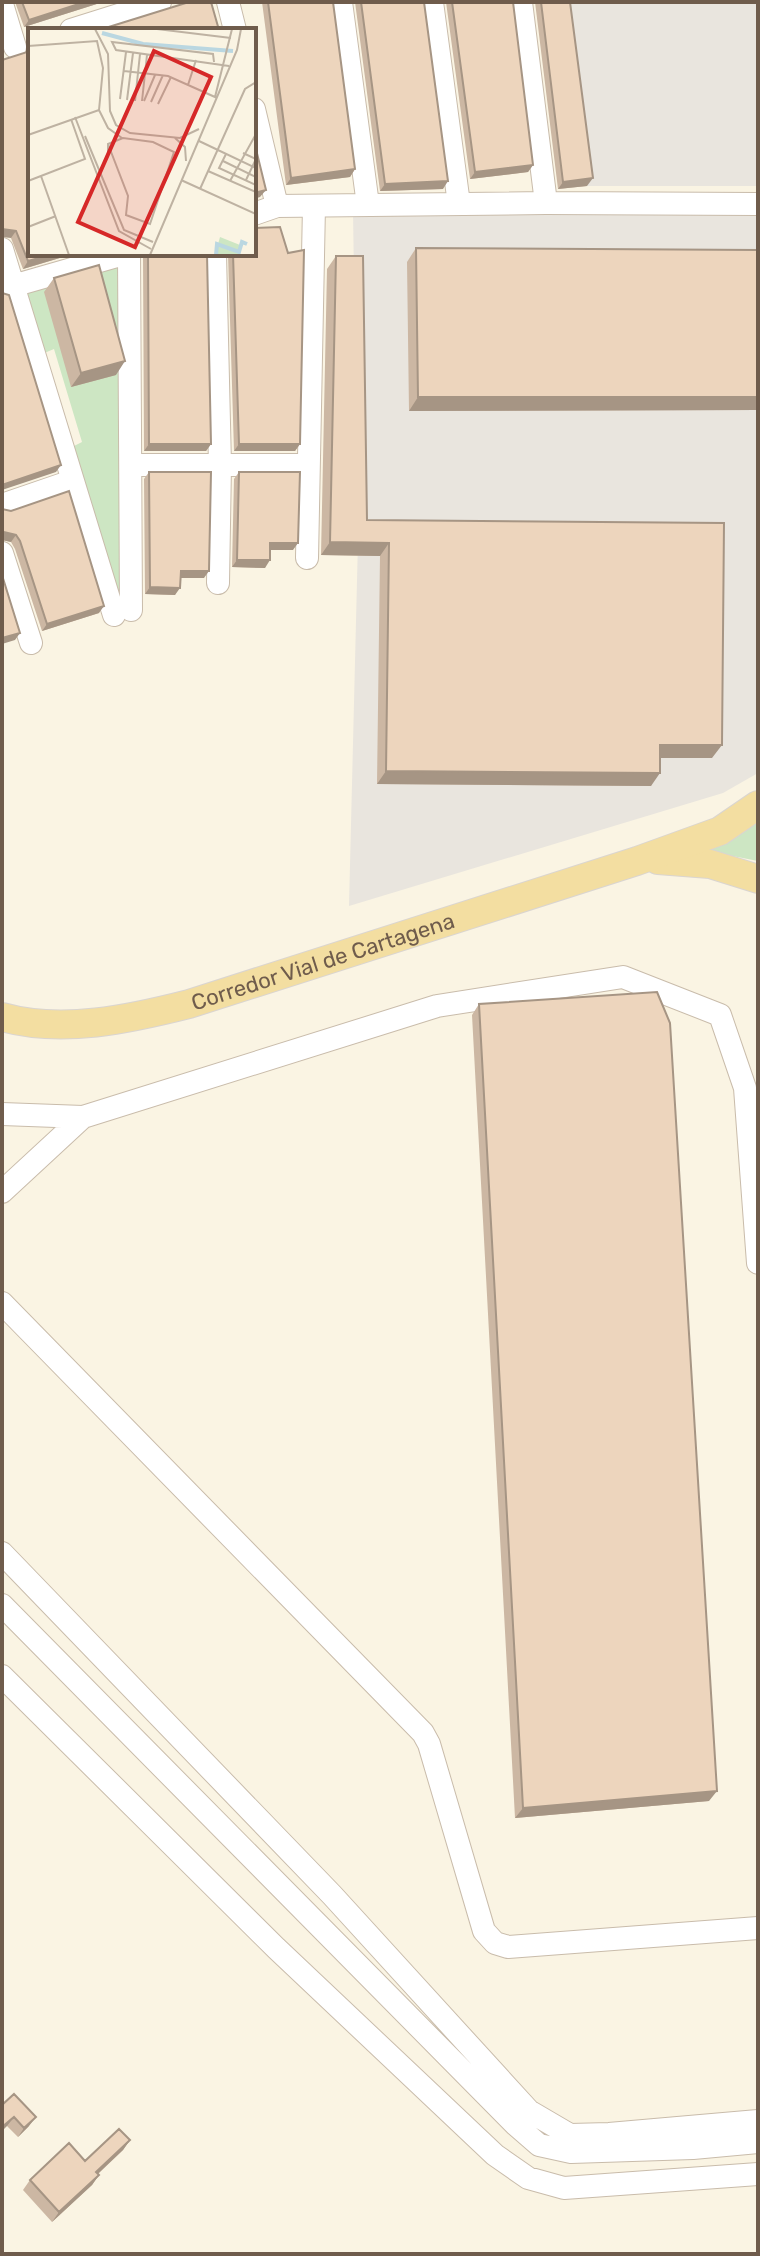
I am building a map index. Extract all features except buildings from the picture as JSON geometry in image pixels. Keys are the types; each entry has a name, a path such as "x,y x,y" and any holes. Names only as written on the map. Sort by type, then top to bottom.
{"main road":[{"name":"Corredor Vial de Cartagena","path":"2,1017 55,1023 94,1023 141,1016 204,1000 637,861 720,831 758,805"},
{"name":"Corredor Vial de Cartagena","path":"637,861 674,859 710,864 758,879"}],"street":[{"path":"84,28 122,22 160,2"},
{"path":"228,2 234,28"},
{"path":"341,2 368,205"},
{"path":"432,2 459,204"},
{"path":"521,2 546,203"},
{"path":"2,4 16,47"},
{"path":"256,117 277,206"},
{"path":"256,213 277,206 758,204"},
{"path":"307,558 314,206"},
{"path":"2,249 8,287 72,481 123,612 131,465 114,256 8,287"},
{"path":"215,256 220,465 218,583"},
{"path":"131,465 308,465"},
{"path":"2,505 72,481"},
{"path":"2,553 31,643"},
{"path":"2,1114 83,1117 437,1006 623,977 720,1015 745,1088 758,1263"},
{"path":"2,1192 83,1117"},
{"path":"2,1303 423,1733 429,1744 484,1931 495,1943 508,1947 758,1928"},
{"path":"2,1553 332,1895 529,2111 570,2135 758,2121"},
{"path":"2,1605 539,2145 571,2152 693,2148 758,2142"},
{"path":"2,1676 276,1948 495,2155 528,2178 564,2188 758,2174"}],"shaded area":[{"path":"564,2 758,2 758,186 587,186"},
{"path":"353,211 758,212 758,773 723,793 349,906 358,540"}],"green space":[{"path":"119,263 126,611 119,614 72,447 82,442 54,349 42,354 23,292"},
{"path":"758,820 758,861 702,850"}]}
